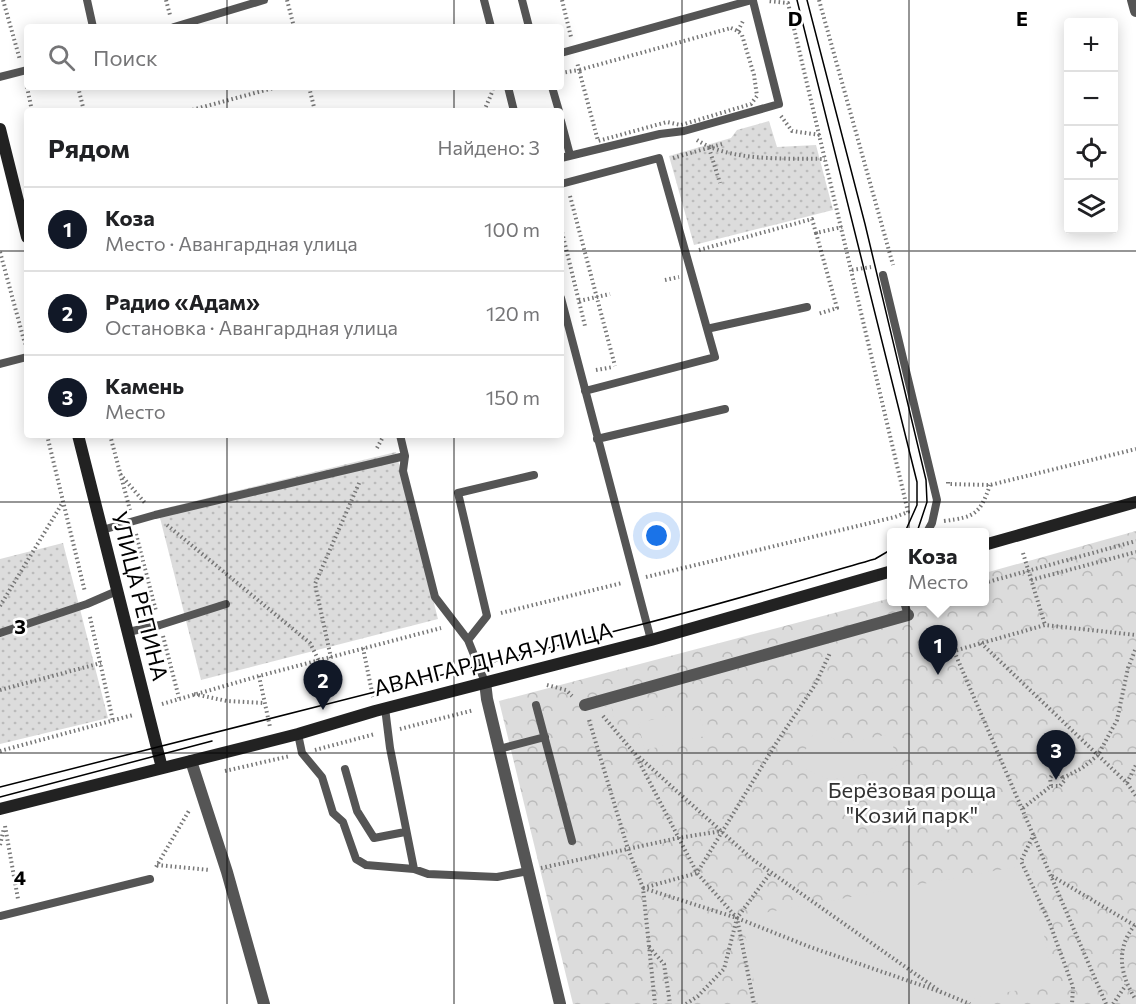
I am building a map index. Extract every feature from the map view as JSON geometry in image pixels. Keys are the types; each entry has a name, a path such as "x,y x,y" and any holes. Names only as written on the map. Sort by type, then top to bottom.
{"street":[{"path":"1133,0 1136,10"},
{"path":"0,129 23,201"},
{"name":"УЛИЦА РЕПИНА","path":"79,438 162,768"},
{"path":"989,544 1136,502"},
{"name":"АВАНГАРДНАЯ УЛИЦА","path":"0,809 298,734 380,710 651,640 887,572"},
{"path":"585,705 908,615"},
{"path":"486,682 487,699 560,1004"},
{"path":"191,761 227,872 264,1004"}],"lane":[{"path":"87,0 92,24"},
{"path":"184,24 264,0"},
{"path":"484,0 490,24"},
{"path":"522,0 528,24"},
{"path":"564,52 752,1 779,104 565,156"},
{"path":"0,77 24,71"},
{"path":"509,90 513,108"},
{"path":"553,90 557,108"},
{"path":"564,183 659,158 715,357 585,391"},
{"path":"883,275 937,500 929,528"},
{"path":"711,328 807,307"},
{"path":"564,310 651,640"},
{"path":"0,364 24,358"},
{"path":"597,439 725,409"},
{"path":"401,438 405,456 403,471 435,597 468,640 486,682"},
{"path":"102,530 155,514 405,456"},
{"path":"468,640 487,616 458,493 534,475"},
{"path":"0,633 87,604 117,591"},
{"path":"128,632 160,625 226,604"},
{"path":"905,606 908,615"},
{"path":"536,705 572,841"},
{"path":"380,710 390,748 414,869"},
{"path":"298,734 302,753 322,777 333,813 343,822 356,859 366,865 414,869 428,874 497,877 528,871"},
{"path":"499,749 545,737"},
{"path":"345,769 357,811 374,838 405,832"},
{"path":"0,916 150,879"}],"path":[{"path":"3,0 24,68"},
{"path":"287,0 293,24"},
{"path":"487,616 908,512 788,3 779,0"},
{"path":"819,0 896,275"},
{"path":"564,72 731,28 738,30 754,75 757,96 751,104 682,128"},
{"path":"579,70 598,141 667,122 682,128 709,148 762,158 825,159"},
{"path":"28,90 31,108"},
{"path":"79,90 83,108"},
{"path":"199,108 266,90"},
{"path":"310,90 314,108"},
{"path":"485,108 493,90"},
{"path":"779,104 782,120 792,131 820,135"},
{"path":"675,167 673,159 722,144"},
{"path":"709,148 720,183"},
{"path":"569,195 615,366 596,370 593,358"},
{"path":"686,253 812,219 837,308 810,316 807,307"},
{"path":"816,233 842,227"},
{"path":"564,240 588,336"},
{"path":"0,252 24,340"},
{"path":"665,280 682,276"},
{"path":"579,302 610,294"},
{"path":"48,438 113,721"},
{"path":"111,438 179,698"},
{"path":"331,658 315,584 367,465 382,438"},
{"path":"945,472 948,484 990,485 1136,449"},
{"path":"120,474 155,514 310,643 319,661"},
{"path":"945,521 966,519 982,507 990,485"},
{"path":"0,606 64,502"},
{"path":"989,582 1136,541"},
{"path":"1031,580 1136,552"},
{"path":"1023,553 1045,625"},
{"path":"0,751 113,721 179,698 455,624"},
{"path":"1106,1004 954,651 1045,625 1136,635"},
{"path":"643,888 697,873 775,745 815,685 839,633"},
{"path":"981,644 1127,783 1136,796"},
{"path":"363,648 380,710"},
{"path":"1063,778 1082,768 1098,755 1118,720 1128,668 1136,648"},
{"path":"0,690 101,663"},
{"path":"259,676 270,728"},
{"path":"540,683 566,690 574,699 585,705 598,755 643,888 655,1004"},
{"path":"194,694 226,701 264,703"},
{"path":"395,734 395,730 472,711 487,699"},
{"path":"603,716 635,754 752,859 941,992"},
{"path":"635,754 697,873 737,918 754,1004"},
{"path":"1127,783 1136,765"},
{"path":"1023,808 1051,786 1060,786 1064,782 1060,774 1053,774 1050,778 1051,786"},
{"path":"150,879 200,791"},
{"path":"0,845 5,826 20,911"},
{"path":"528,871 678,838 723,831"},
{"path":"1034,834 1021,861 1050,924 1073,987 1072,1004"},
{"path":"158,865 227,872"},
{"path":"686,1004 698,996 724,969 737,918 771,872"},
{"path":"1052,876 1135,925 1125,940 1121,952 1126,985 1136,1000"},
{"path":"643,888 737,918 810,947 970,1004"},
{"path":"648,946 664,964 670,1004"},
{"path":"1113,1004 1126,985"}],"green space":[{"path":"769,121 777,147 816,145 833,210 694,245 669,156 731,138 737,130"},
{"path":"396,452 438,619 201,680 158,510"},
{"name":"Берёзовая роща \"Козий парк\"","path":"1136,531 1136,1004 573,1004 499,701 887,599 887,606 989,606 989,572"},
{"path":"63,543 108,718 0,744 0,559"},
{"path":"611,705 621,746 600,751 590,711"},
{"path":"698,709 705,736 645,750 638,723"},
{"path":"815,730 842,743 891,734 897,768 830,780 798,766"},
{"path":"1031,864 1053,984 941,1004 758,1004 742,917"}],"tram line":[{"path":"797,0 917,482 917,505 907,528"},
{"path":"807,0 865,224 926,480 927,502 918,528"},
{"path":"0,787 672,616 875,559 887,552"},
{"path":"0,797 212,741"}],"place":[{"name":"Коза","path":"938,675"},
{"name":"Радио «Адам»","path":"323,710"},
{"name":"Камень","path":"1056,780"}]}
